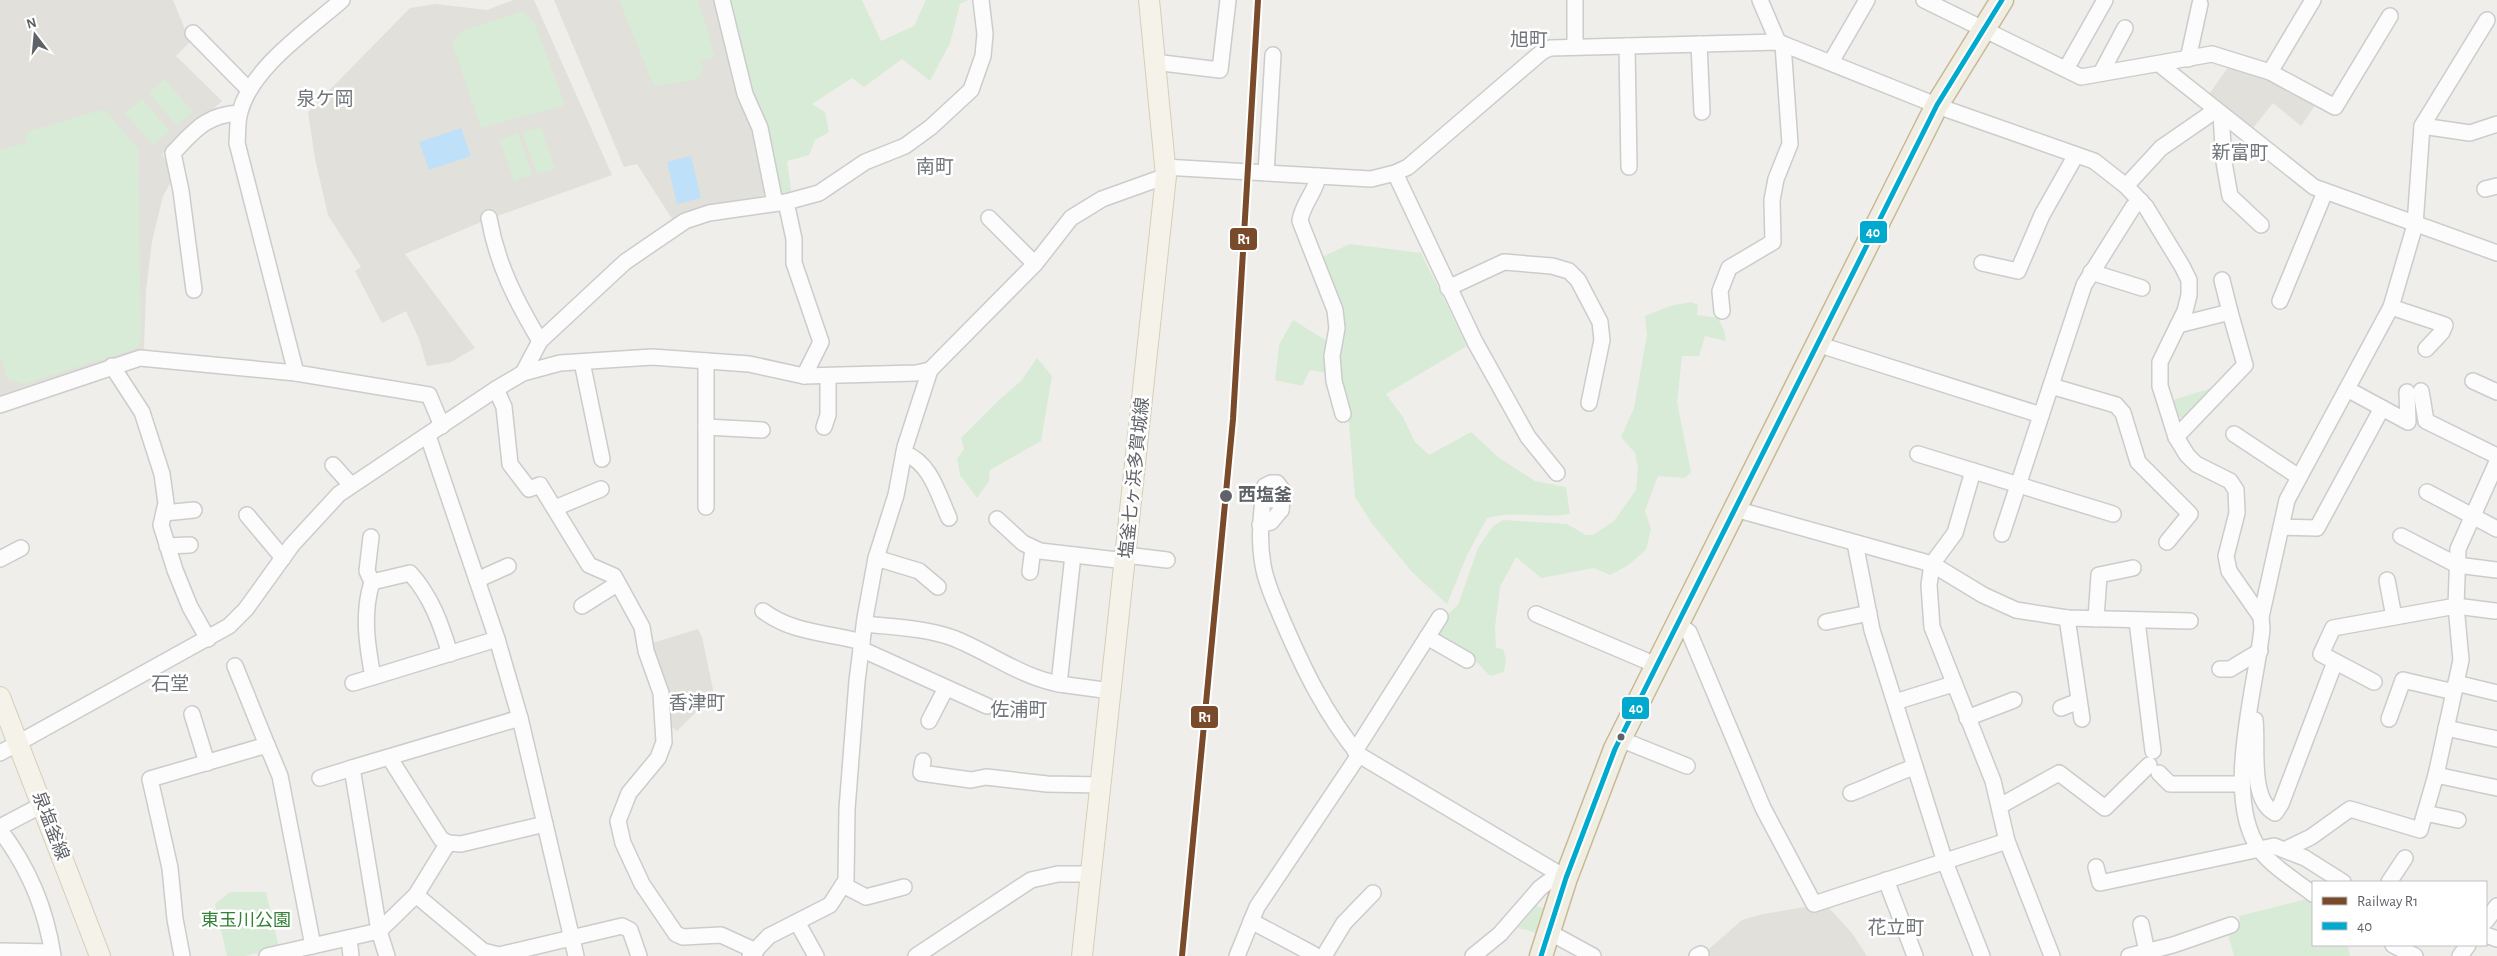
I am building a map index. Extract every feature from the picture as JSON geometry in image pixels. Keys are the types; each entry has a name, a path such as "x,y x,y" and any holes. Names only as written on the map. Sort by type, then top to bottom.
{"highway":[{"path":"1541,956 1566,878 1620,739 1937,105 2002,0"}],"main road":[{"name":"塩釜七ヶ浜多賀城線","path":"1082,956 1126,558 1161,174 1149,0"},
{"name":"泉塩釜線","path":"0,697 100,956"}],"street":[{"path":"296,373 237,143 239,113 248,90 267,67 342,0"},
{"path":"722,0 745,94 760,128 780,202 794,239 794,263 821,342 804,376"},
{"path":"523,373 540,341 625,262 685,221 709,213 780,202 819,193 865,162 905,146 931,126 971,90 982,56 985,34 981,0"},
{"path":"1154,62 1220,70 1228,0"},
{"path":"1574,0 1576,47"},
{"path":"1722,311 1720,291 1729,268 1773,242 1772,200 1776,179 1790,144 1780,43 1760,0"},
{"path":"1831,62 1867,0"},
{"path":"2066,69 2105,0"},
{"path":"2270,72 2313,0"},
{"path":"1930,1 1983,31 2081,76 2212,54 2270,72 2335,107 2390,16"},
{"path":"2188,58 2200,4"},
{"path":"2312,893 2260,850 2248,820 2242,784 2242,761 2260,651 2261,617 2286,500 2391,306 2415,225 2422,126 2487,20"},
{"path":"2101,73 2125,28"},
{"path":"193,33 248,90"},
{"path":"496,389 504,407 512,469 529,489 540,486 589,564 614,576 642,627 646,651 661,693 664,742 658,758 623,804 618,821 623,843 642,884 676,934 683,938 721,935 753,953 769,936 830,905 846,880 848,809 865,624 876,558 896,495 904,453 930,370 1035,264 1071,218 1102,199 1161,174 1273,173 1371,179 1396,173 1408,167 1543,51 1550,48 1780,43 2012,134 2094,161 2126,186 2141,200 2189,280 2190,295 2185,312 2160,362 2159,376 2176,437 2196,464 2222,476 2236,490 2237,513 2226,556 2229,571 2261,617"},
{"path":"1699,44 1702,112"},
{"path":"1627,46 1629,167"},
{"path":"1273,55 1273,173"},
{"path":"2159,64 2314,187 2497,253"},
{"path":"2126,186 2161,148 2219,112"},
{"path":"2219,112 2224,162 2230,196 2261,225"},
{"path":"194,290 181,191 173,153 205,122 224,114 239,113"},
{"path":"2422,126 2470,132 2497,124"},
{"path":"1982,263 2016,278 2045,208 2076,155"},
{"path":"1396,173 1448,288 1475,342 1528,437 1557,473"},
{"path":"1318,176 1317,184 1302,209 1300,221 1335,310 1338,328 1332,356 1334,381 1343,414"},
{"path":"2280,301 2325,192"},
{"path":"2002,534 2084,285 2133,207 2141,200"},
{"path":"489,218 497,257 505,277 515,301 540,341"},
{"path":"989,218 1035,264"},
{"path":"1448,288 1504,262 1552,266 1569,271 1578,280 1600,322 1602,340 1588,403"},
{"path":"2091,272 2142,288"},
{"path":"2176,437 2245,366 2222,280"},
{"path":"2391,306 2445,325 2442,332 2426,349"},
{"path":"2178,325 2230,312"},
{"path":"1817,344 2041,415"},
{"path":"0,752 229,626 246,609 283,558 339,494 523,373 560,363 652,357 750,364 804,376 916,373 930,370"},
{"path":"0,405 140,358 296,373 429,395 442,426"},
{"path":"706,361 706,508"},
{"path":"582,362 602,459"},
{"path":"112,366 142,412 162,474 166,503 161,525 167,546 190,607 208,639"},
{"path":"824,427 828,415 828,376"},
{"path":"2472,381 2497,392"},
{"path":"2051,386 2116,405 2122,413 2138,462 2190,514 2167,542"},
{"path":"2347,389 2408,422 2414,392 2426,421 2497,456"},
{"path":"2281,527 2317,528 2382,408"},
{"path":"706,426 762,430"},
{"path":"2234,434 2299,478"},
{"path":"428,436 497,640 520,718 576,956"},
{"path":"904,453 914,457 934,481 949,518"},
{"path":"1918,454 2113,514"},
{"path":"2286,849 2311,837 2350,809 2420,830 2436,775 2461,660 2456,606 2458,549 2497,462"},
{"path":"333,465 351,485"},
{"path":"1973,471 1955,533 1932,564 1929,585 1932,627 1993,781 2007,840 2052,956"},
{"path":"555,508 601,489"},
{"path":"2427,492 2497,529"},
{"path":"1260,525 1270,522 1281,510 1276,499 1263,501 1260,525 1263,567 1295,648 1322,703 1335,726 1357,753 1566,878"},
{"path":"1735,509 1932,564 1983,595 2016,610 2068,618 2137,622 2190,621"},
{"path":"164,513 194,510"},
{"path":"247,516 283,558"},
{"path":"997,518 1023,542 1040,551 1073,555 1167,560"},
{"path":"2401,536 2457,564 2497,570"},
{"path":"372,537 367,571 372,582 367,597 366,638 373,677"},
{"path":"1855,543 1868,613 1895,702 1945,862 1982,956"},
{"path":"167,546 190,545"},
{"path":"0,560 21,548"},
{"path":"1030,572 1033,548"},
{"path":"1059,684 1073,555"},
{"path":"876,558 919,571 938,587"},
{"path":"477,580 508,566"},
{"path":"2096,619 2099,575 2133,568"},
{"path":"372,582 410,573 422,586 439,619 450,654"},
{"path":"2387,580 2394,617"},
{"path":"582,606 617,584"},
{"path":"2374,682 2321,654 2333,628 2456,606 2495,611"},
{"path":"763,611 794,628 810,633 832,634 862,645 946,688 987,706"},
{"path":"1826,622 1868,613"},
{"path":"1536,614 1656,666"},
{"path":"1236,956 1262,900 1357,753 1440,617"},
{"path":"2068,618 2082,719"},
{"path":"2137,622 2154,763 2170,784 2242,784"},
{"path":"865,624 921,631 952,638 1038,680 1111,691"},
{"path":"1677,624 1689,632 1763,808 1814,904 2007,840"},
{"path":"1428,637 1467,660"},
{"path":"353,683 497,640"},
{"path":"2220,670 2230,669 2260,651"},
{"path":"2248,718 2255,720 2256,761 2261,796 2268,810 2275,813 2281,804 2335,662"},
{"path":"235,666 280,776 313,946"},
{"path":"2389,719 2403,680 2497,693"},
{"path":"1895,702 1953,684"},
{"path":"929,721 946,688"},
{"path":"1967,718 2014,700"},
{"path":"2061,708 2079,701"},
{"path":"192,714 207,762"},
{"path":"320,778 520,718"},
{"path":"2446,728 2497,739"},
{"path":"1620,739 1687,766"},
{"path":"182,956 175,919 170,868 150,779 267,745"},
{"path":"389,757 441,839 448,843 462,844 544,824"},
{"path":"923,760 921,774 971,780 986,777 1047,784 1101,786"},
{"path":"2000,806 2060,773 2106,808 2154,763"},
{"path":"1851,793 1883,781 1890,774 1915,767"},
{"path":"352,768 379,931 387,956"},
{"path":"2436,775 2497,788"},
{"path":"0,951 53,954 46,920 34,884 0,828 42,805"},
{"path":"2425,812 2458,820"},
{"path":"268,956 379,931 416,895 448,843"},
{"path":"2096,867 2100,883 2274,846 2286,849 2305,858 2341,881"},
{"path":"2390,881 2405,858"},
{"path":"916,956 1031,880 1058,874 1091,874"},
{"path":"1473,956 1500,934 1540,888 1548,882 1566,878"},
{"path":"1886,880 1915,956"},
{"path":"843,885 866,897 904,887"},
{"path":"1251,921 1291,950 1318,955 1373,892"},
{"path":"416,895 483,952 498,955 622,926 630,930 639,956"},
{"path":"2487,920 2497,906"},
{"path":"797,922 816,956"},
{"path":"2140,924 2147,952"},
{"path":"2130,956 2174,945 2231,925"},
{"path":"1549,932 1593,956"},
{"path":"348,938 350,956"},
{"path":"2395,946 2415,956"}],"shaded area":[{"path":"0,0 173,0 190,42 176,56 222,101 162,154 174,176 163,196 152,241 146,291 144,349 0,396"},
{"path":"513,0 534,0 612,175 486,220 405,254 475,348 451,362 427,366 419,339 406,311 382,323 355,271 361,267 328,215 315,159 308,112 410,8 436,4 487,10"},
{"path":"554,0 716,0 729,55 731,75 753,128 765,194 759,199 674,222 637,164 624,167"},
{"path":"2231,63 2318,101 2301,126 2273,103 2250,132 2207,97"},
{"path":"698,629 702,637 714,694 677,731 667,723 649,644"},
{"path":"1805,907 1829,908 1852,933 1867,956 1701,956 1742,920 1763,914"}],"green space":[{"path":"619,0 698,0 715,57 700,60 703,71 696,80 654,86"},
{"path":"728,0 862,0 881,41 914,26 926,0 968,0 960,4 950,43 930,81 902,59 864,87 852,78 812,104 825,112 829,132 815,140 809,155 787,161 792,197 779,198"},
{"path":"522,11 534,22 565,105 481,128 452,42 462,31"},
{"path":"165,79 193,112 177,126 149,93"},
{"path":"142,99 170,131 153,145 125,113"},
{"path":"104,109 138,149 141,340 137,348 24,384 8,379 0,355 0,150 27,143 25,136 30,131"},
{"path":"541,127 555,168 537,174 522,133"},
{"path":"518,133 532,175 514,181 500,140"},
{"path":"1350,244 1421,253 1467,346 1386,394 1403,417 1415,442 1429,455 1471,432 1498,457 1535,481 1566,487 1570,514 1549,516 1508,515 1487,518 1467,555 1447,604 1413,573 1373,525 1355,497 1348,411 1337,380 1320,258"},
{"path":"1691,302 1698,305 1697,315 1718,318 1724,330 1726,341 1705,336 1699,356 1682,356 1677,402 1691,472 1685,478 1658,476 1645,511 1651,529 1646,550 1627,566 1610,575 1594,568 1541,578 1516,557 1500,587 1495,627 1496,648 1503,649 1506,659 1504,672 1490,676 1471,656 1436,635 1448,614 1458,605 1478,548 1493,526 1503,520 1567,524 1586,535 1593,535 1614,521 1636,490 1638,468 1635,453 1621,437 1634,408 1647,335 1645,316 1670,306"},
{"path":"1293,320 1330,343 1327,373 1310,370 1302,386 1275,380 1279,345"},
{"path":"1037,358 1052,376 1041,441 990,470 989,481 977,498 960,475 957,459 964,449 961,438 1021,381"},
{"path":"2215,387 2185,419 2178,416 2173,400"},
{"name":"東玉川公園","path":"230,892 266,892 279,948 245,956 227,956 215,904"},
{"path":"2307,899 2312,902 2312,946 2347,946 2350,956 2234,956 2227,930 2240,923 2239,916"},
{"path":"1536,906 1544,908 1537,933 1518,928"}],"water":[{"path":"461,128 471,156 429,170 419,142"},
{"path":"691,156 701,198 677,204 667,162"}],"rail line":[{"name":"R1","path":"1182,956 1233,419 1258,0"}],"transit line":[{"name":"40","path":"1541,956 1566,878 1615,749 1937,105 2002,0"}],"place":[{"name":"西塩釜","path":"1226,496"}],"district":[{"name":"旭町","path":"1529,40"},
{"name":"泉ケ岡","path":"325,99"},
{"name":"新富町","path":"2240,153"},
{"name":"南町","path":"935,167"},
{"name":"石堂","path":"170,684"},
{"name":"香津町","path":"697,703"},
{"name":"佐浦町","path":"1019,710"},
{"name":"花立町","path":"1896,928"}]}
